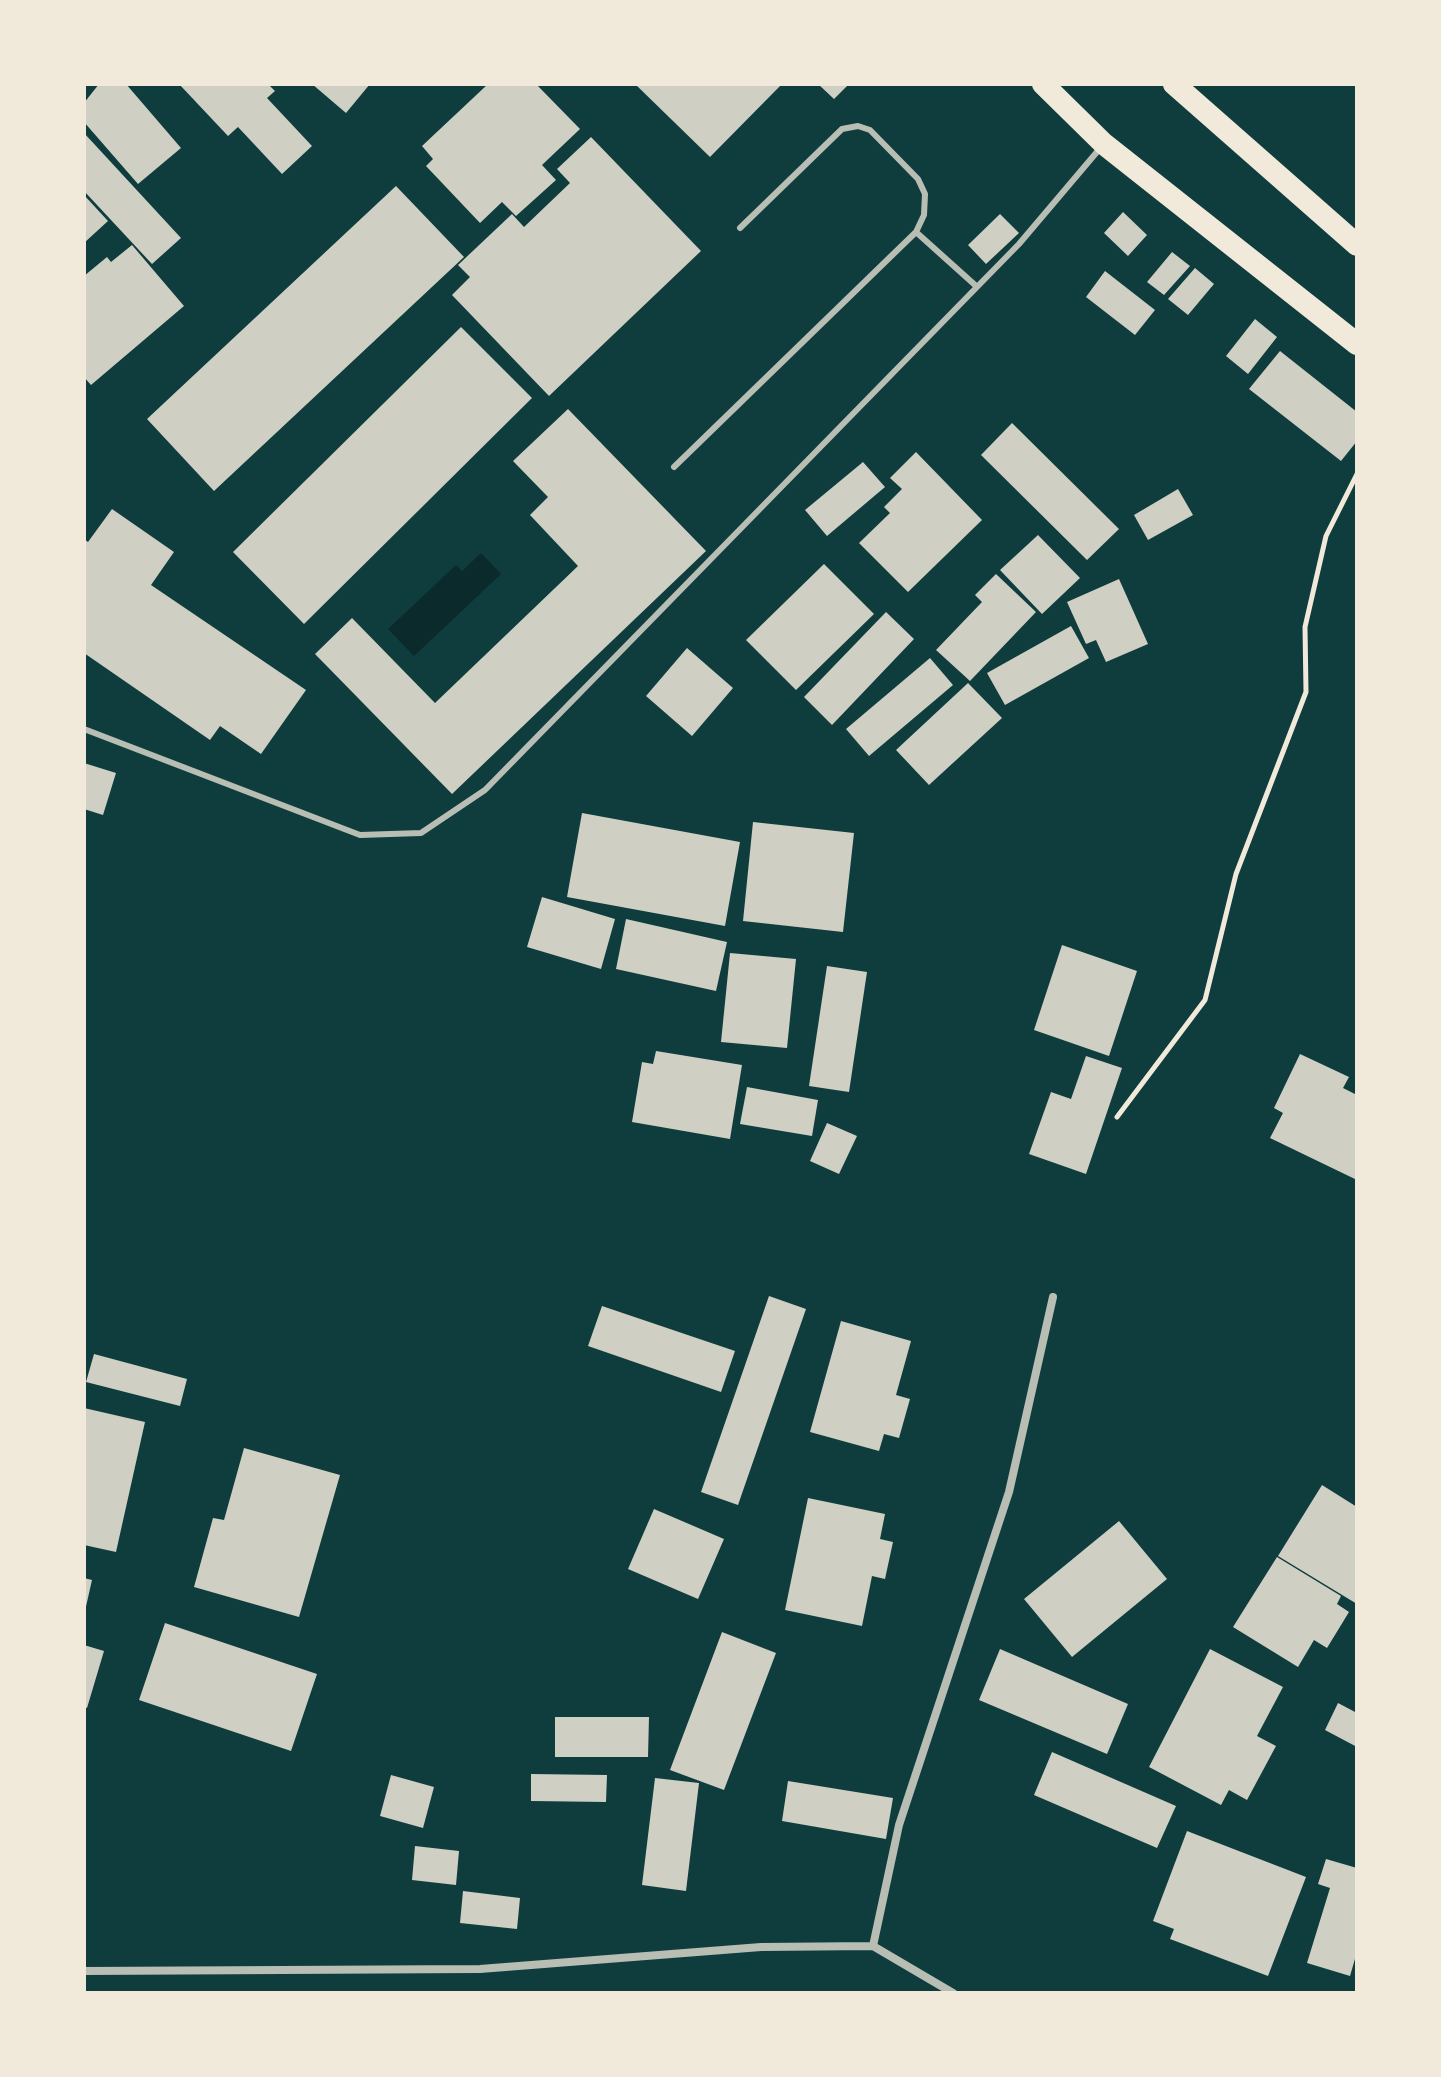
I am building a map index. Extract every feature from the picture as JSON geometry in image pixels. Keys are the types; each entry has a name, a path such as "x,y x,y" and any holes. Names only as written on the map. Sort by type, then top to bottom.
{"highway":[{"path":"1043,84 1104,144 1357,344"},
{"path":"1174,84 1357,245"}],"street":[{"path":"873,1946 899,1825 1009,1492 1053,1297"},
{"path":"84,1971 480,1969 761,1947 873,1946 953,1993"}],"lane":[{"path":"674,467 916,232 924,215 925,194 918,179 870,130 858,126 842,129 740,228"},
{"path":"84,729 360,835 421,833 485,790 975,285 1019,244 1104,144"},
{"path":"916,232 975,285"}],"path":[{"path":"1117,1117 1205,1000 1236,874 1306,692 1305,627 1326,536 1357,474"}],"water":[{"path":"481,553 501,574 414,656 388,629 456,565 462,571"}],"building":[{"path":"99,84 126,84 181,148 138,184 84,122 84,103"},
{"path":"179,84 268,84 275,91 267,98 312,146 282,174 238,127 228,136"},
{"path":"312,84 370,84 346,113"},
{"path":"488,84 536,84 580,129 542,165 556,180 516,216 502,202 480,223 426,166 433,159 422,146"},
{"path":"635,84 782,84 710,157"},
{"path":"818,84 849,84 834,99"},
{"path":"84,133 181,238 152,264 84,191"},
{"path":"591,137 701,251 549,396 452,295 470,277 458,265 512,214 524,227 570,183 557,169"},
{"path":"396,186 464,257 214,491 147,419"},
{"path":"84,195 108,221 84,243"},
{"path":"1123,212 1147,235 1128,256 1104,233"},
{"path":"1000,214 1019,233 986,264 968,245"},
{"path":"132,245 184,306 91,385 84,377 84,276 107,257 111,262"},
{"path":"1172,252 1190,266 1164,295 1147,282"},
{"path":"1195,268 1214,284 1188,315 1168,299"},
{"path":"1105,271 1155,310 1135,335 1086,297"},
{"path":"1255,319 1277,337 1248,374 1226,356"},
{"path":"461,327 532,398 304,624 233,552"},
{"path":"1280,351 1357,412 1357,441 1341,461 1249,389"},
{"path":"568,409 706,551 452,794 315,654 352,618 435,703 578,566 530,515 548,497 513,461"},
{"path":"1012,423 1119,529 1087,560 981,455"},
{"path":"916,452 982,520 908,592 859,543 890,513 884,507 902,489 890,478"},
{"path":"863,462 885,487 827,536 805,510"},
{"path":"1178,489 1193,515 1148,540 1134,515"},
{"path":"112,509 174,552 151,585 306,690 261,754 220,726 210,740 84,653 84,539 88,542"},
{"path":"1038,535 1080,578 1042,614 1000,570"},
{"path":"824,564 874,614 796,690 746,640"},
{"path":"996,574 1036,612 970,681 936,650 982,602 975,595"},
{"path":"1119,579 1148,644 1106,662 1096,640 1086,644 1067,602"},
{"path":"886,612 914,639 832,725 804,697"},
{"path":"1071,626 1089,658 1005,705 987,673"},
{"path":"687,648 733,688 692,736 646,696"},
{"path":"930,658 953,685 869,756 846,729"},
{"path":"968,683 1002,718 929,785 896,750"},
{"path":"84,763 116,773 103,815 84,809"},
{"path":"582,813 740,842 725,926 567,897"},
{"path":"753,822 854,833 843,932 743,921"},
{"path":"542,897 615,919 601,969 527,947"},
{"path":"626,919 727,942 716,991 616,969"},
{"path":"1062,945 1137,971 1109,1056 1034,1030"},
{"path":"730,953 796,959 787,1048 721,1042"},
{"path":"827,966 867,972 849,1092 809,1086"},
{"path":"656,1051 742,1065 730,1139 632,1122 642,1062 653,1064"},
{"path":"1300,1054 1349,1077 1343,1088 1357,1095 1357,1180 1270,1138 1283,1113 1274,1108"},
{"path":"1086,1056 1122,1068 1086,1174 1029,1154 1051,1092 1071,1099"},
{"path":"747,1087 818,1100 812,1136 740,1124"},
{"path":"827,1123 857,1136 839,1174 810,1161"},
{"path":"769,1296 806,1309 738,1505 701,1492"},
{"path":"602,1306 735,1351 721,1392 588,1346"},
{"path":"841,1321 911,1341 896,1395 910,1399 899,1438 884,1434 879,1451 810,1432"},
{"path":"94,1354 187,1379 180,1406 86,1382"},
{"path":"84,1408 145,1422 116,1552 84,1545"},
{"path":"244,1448 340,1475 299,1617 194,1587 213,1518 224,1520"},
{"path":"1322,1485 1357,1507 1357,1604 1278,1556"},
{"path":"808,1498 885,1514 880,1539 893,1542 885,1579 872,1576 862,1626 785,1610"},
{"path":"654,1509 724,1539 698,1599 628,1569"},
{"path":"1119,1521 1167,1579 1072,1657 1024,1599"},
{"path":"1277,1557 1341,1596 1337,1604 1349,1612 1327,1648 1314,1640 1298,1667 1233,1627"},
{"path":"84,1578 92,1580 85,1611 84,1611"},
{"path":"165,1623 317,1674 291,1751 139,1700"},
{"path":"722,1632 776,1653 724,1790 670,1770"},
{"path":"84,1645 104,1651 87,1708 84,1707"},
{"path":"1000,1649 1128,1704 1107,1754 979,1700"},
{"path":"1210,1649 1283,1687 1257,1736 1276,1746 1247,1800 1229,1790 1221,1805 1149,1767"},
{"path":"1338,1703 1357,1713 1357,1747 1325,1730"},
{"path":"555,1717 649,1717 648,1757 555,1757"},
{"path":"1052,1752 1176,1806 1157,1848 1034,1795"},
{"path":"531,1774 607,1775 606,1802 531,1801"},
{"path":"391,1775 434,1787 423,1828 380,1816"},
{"path":"655,1778 699,1783 686,1891 642,1885"},
{"path":"788,1781 893,1798 886,1839 782,1821"},
{"path":"1187,1831 1306,1877 1268,1976 1170,1939 1174,1929 1153,1921"},
{"path":"415,1846 459,1851 456,1885 412,1880"},
{"path":"1326,1859 1357,1868 1357,1952 1350,1976 1307,1963 1330,1888 1318,1884"},
{"path":"463,1891 520,1898 517,1929 460,1923"}]}
